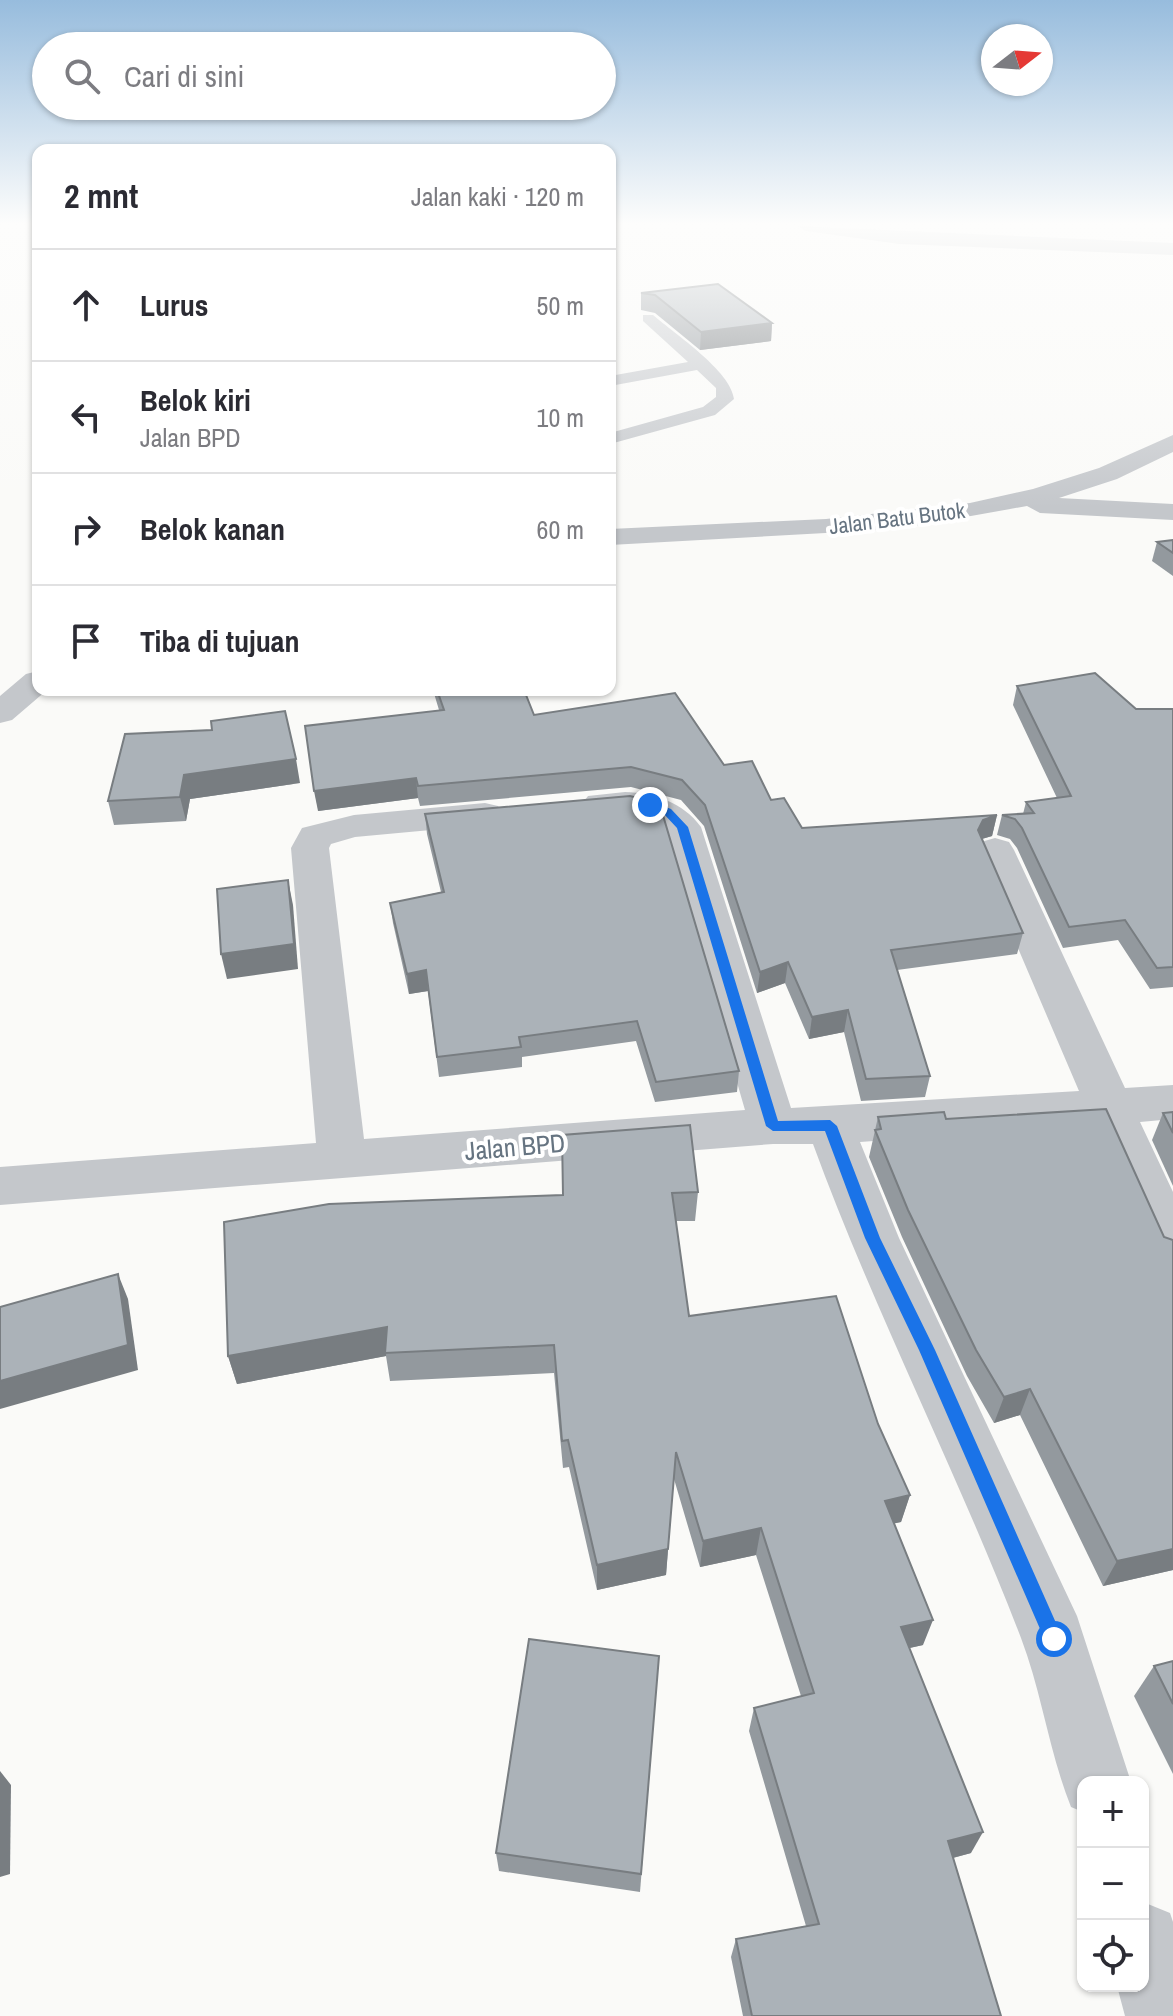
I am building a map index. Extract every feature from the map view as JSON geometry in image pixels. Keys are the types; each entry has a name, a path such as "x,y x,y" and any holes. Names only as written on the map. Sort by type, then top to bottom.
{"street":[{"name":"Jalan Batu Butok","path":"616,537 809,528 1007,503 1084,481 1173,443"},
{"path":"1007,503 1173,512"},
{"path":"0,713 32,686"},
{"path":"569,807 631,801 667,811 682,827 773,1126"},
{"path":"342,1162 310,848 316,836 354,826 523,811"},
{"path":"995,850 1173,1248"},
{"name":"Jalan BPD","path":"0,1186 342,1162 773,1126 830,1126 1108,1104 1173,1102"},
{"path":"830,1126 873,1238 927,1350 1054,1639 1094,1776"},
{"path":"1149,1962 1164,2016"}],"lane":[{"path":"616,437 717,407 727,394 701,364 650,320"},
{"path":"616,380 701,364"}],"building":[{"path":"686,320 768,320 772,323 701,332"},
{"path":"1173,540 1173,553 1157,542"},
{"path":"1095,673 1136,709 1173,709 1173,967 1157,968 1125,920 1069,927 1022,828 1015,819 1002,815 1034,813 1026,802 1071,796 1017,686"},
{"path":"675,693 724,765 752,761 771,800 784,798 802,828 997,815 983,820 978,830 1023,933 891,950 930,1076 866,1079 848,1010 812,1017 788,962 760,972 705,805 682,780 631,767 418,786 416,778 314,791 305,726 444,710 439,696 526,696 534,715"},
{"path":"285,711 296,759 184,775 180,797 108,801 125,734 212,730 211,721"},
{"path":"630,796 653,802 662,812 739,1071 656,1082 637,1021 519,1037 521,1047 437,1057 426,970 407,974 390,903 444,892 425,814"},
{"path":"288,880 294,944 221,954 217,889"},
{"path":"1106,1109 1164,1237 1173,1240 1173,1549 1117,1561 1030,1389 1004,1397 976,1350 908,1210 875,1130 881,1129 878,1117 944,1112 946,1119"},
{"path":"1173,1112 1173,1133 1163,1113"},
{"path":"690,1125 698,1192 672,1193 689,1316 836,1296 878,1424 910,1495 885,1501 933,1620 901,1627 983,1832 948,1841 1001,2016 752,2016 736,1939 819,1924 754,1708 814,1693 761,1528 703,1541 676,1452 668,1549 597,1565 568,1440 562,1441 554,1345 385,1353 387,1327 228,1356 224,1222 329,1204 563,1195 562,1135"},
{"path":"118,1274 128,1345 0,1381 0,1307"},
{"path":"529,1639 659,1656 641,1874 496,1853"},
{"path":"1173,1661 1173,1704 1154,1666"}],"route":[{"path":"650,805 667,811 682,827 773,1126 830,1126 873,1238 927,1350 1054,1639"}]}
